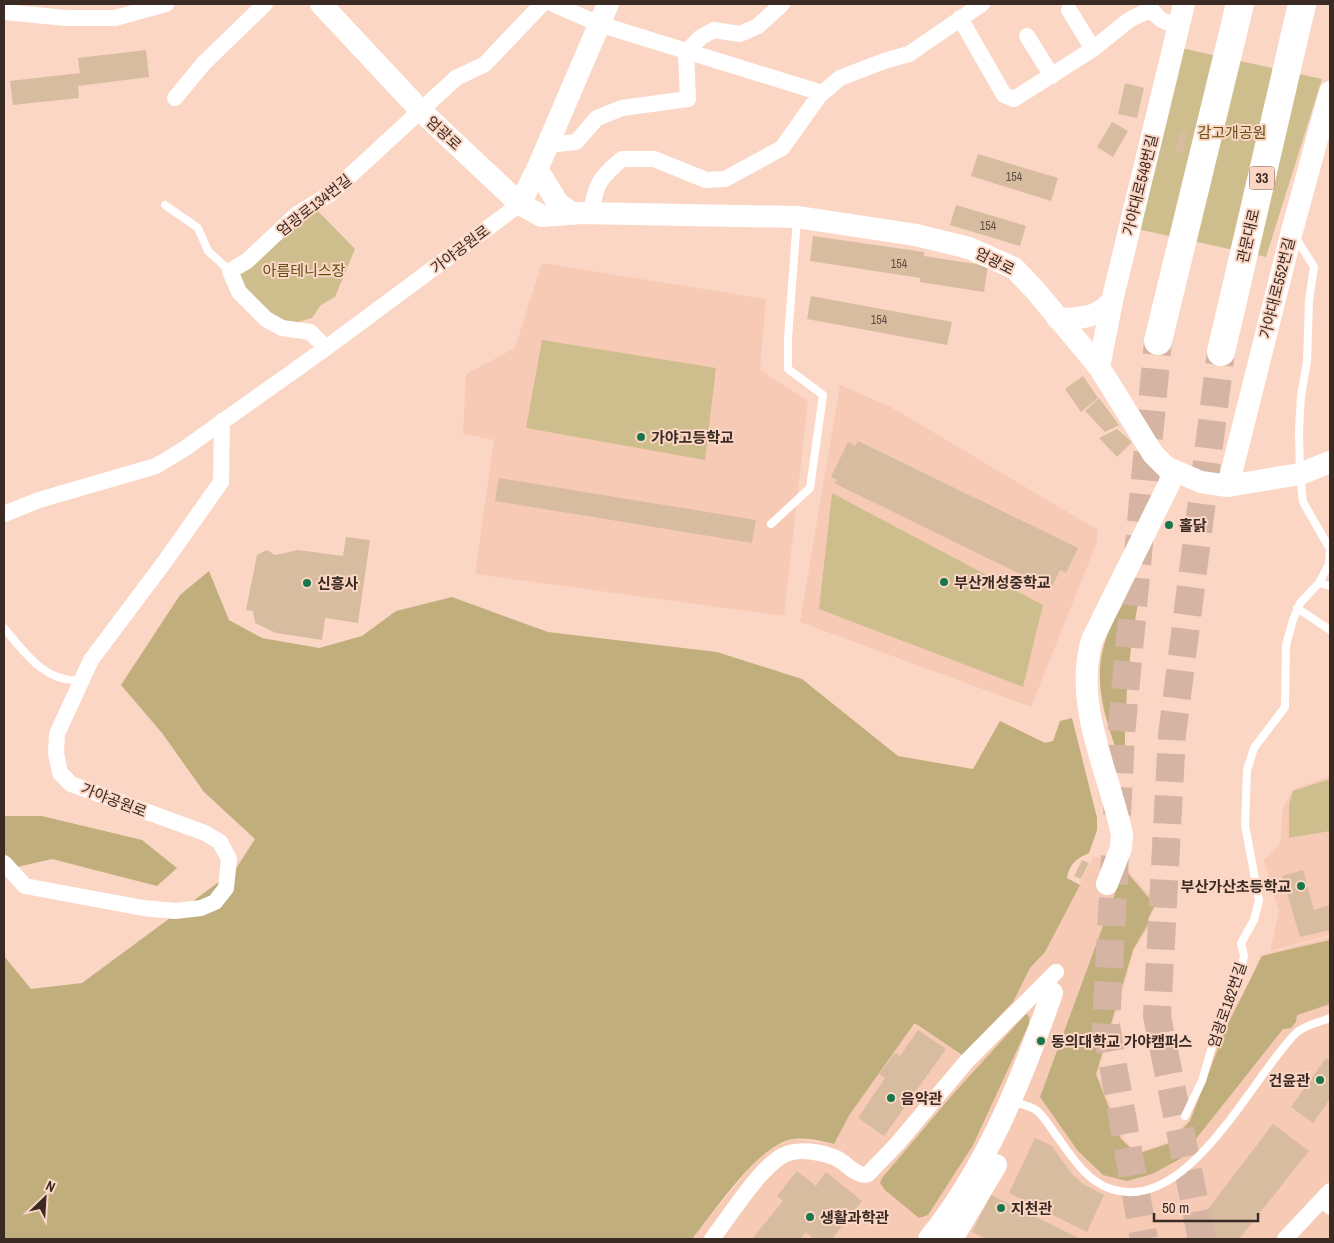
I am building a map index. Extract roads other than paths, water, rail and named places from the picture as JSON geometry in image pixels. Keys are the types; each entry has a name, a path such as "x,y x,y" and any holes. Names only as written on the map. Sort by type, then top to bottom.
{"highway":[{"path":"1158,341 1240,4"},
{"name":"관문대로","path":"1221,352 1302,4"}],"street":[{"path":"4,12 66,18 115,18 166,4"},
{"path":"175,98 204,63 265,4"},
{"name":"엄광로","path":"321,4 422,112 520,204 542,216 582,214 797,217 916,235 969,248 1014,268 1099,367 1169,471"},
{"name":"엄광로134번길","path":"230,271 247,262 297,214 330,194 422,112 456,78 485,64 542,4"},
{"path":"553,4 603,14 688,50 822,93"},
{"path":"547,145 576,142 597,118 622,108 688,99 688,50 701,37 714,30 740,34 758,26 782,4"},
{"path":"537,169 558,203 582,214 595,188 607,172 622,159 654,159 706,180 725,179 782,148 822,93 840,78 884,61 910,54 982,4"},
{"path":"960,18 1004,95 1014,99 1093,49 1150,6 1157,18 1165,23 1181,14"},
{"path":"1069,10 1093,49"},
{"name":"가야공원로","path":"4,514 39,500 156,466 184,449 326,348 520,204 537,169 603,14"},
{"name":"가야대로548번길","path":"1099,367 1112,301 1181,14"},
{"path":"1027,36 1052,76"},
{"name":"가야대로552번길","path":"1228,486 1292,231 1329,105"},
{"path":"230,271 239,292 266,319 282,328 310,332 326,348"},
{"path":"1058,319 1086,318 1103,311 1112,301"},
{"name":"가야공원로","path":"4,863 25,886 145,909 174,911 201,908 215,902 226,888 229,860 220,842 204,834 71,784 60,773 56,753 57,734 90,660 166,560 221,482 222,421"},
{"path":"1169,471 1211,475 1216,472 1237,447"},
{"path":"1169,471 1228,486 1300,474 1330,462"},
{"path":"1102,880 1121,848 1122,835 1088,708 1088,654 1092,640 1169,471"},
{"path":"952,1239 969,1218 998,1161 1038,1034 1058,986"},
{"path":"712,1239 762,1175 782,1156 792,1152 820,1153 842,1161 861,1174 868,1174 897,1144 967,1061 1058,986"},
{"path":"929,1239 986,1154 1016,1102"},
{"path":"1285,1239 1327,1202"}],"lane":[{"path":"165,205 198,228 208,251 230,271"},
{"path":"771,524 810,488 823,395 788,369 788,338 797,217"},
{"path":"1292,231 1314,267 1309,300 1307,361 1301,396 1299,431 1300,474"},
{"name":"엄광로182번길","path":"1185,1116 1202,1081 1223,1009 1241,970 1244,956 1241,943 1254,920 1257,906 1255,873 1245,825 1246,770 1254,748 1285,708 1286,645 1297,608 1319,583 1329,564 1330,550 1303,502 1300,474"},
{"path":"1319,583 1330,586"},
{"path":"1297,608 1330,630"},
{"path":"4,628 40,669 67,681 82,680"},
{"path":"1016,1102 1041,1114 1068,1154 1090,1176 1110,1189 1129,1192 1150,1188 1175,1176 1200,1157 1297,1032 1330,1018"}],"tunnel":[{"path":"1117,815 1121,735 1158,341"},
{"path":"1202,1239 1157,1016 1172,735 1221,352"},
{"path":"1115,856 1106,1026 1144,1239"}],"place":[{"name":"가야고등학교","path":"641,437"},
{"name":"홀닭","path":"1169,525"},
{"name":"부산개성중학교","path":"944,582"},
{"name":"신흥사","path":"307,583"},
{"name":"부산가산초등학교","path":"1301,886"},
{"name":"동의대학교 가야캠퍼스","path":"1041,1041"},
{"name":"건윤관","path":"1320,1080"},
{"name":"음악관","path":"891,1098"},
{"name":"지천관","path":"1001,1208"},
{"name":"생활과학관","path":"810,1217"}],"park label":[{"name":"감고개공원","path":"1232,132"},
{"name":"아름테니스장","path":"304,270"}]}
